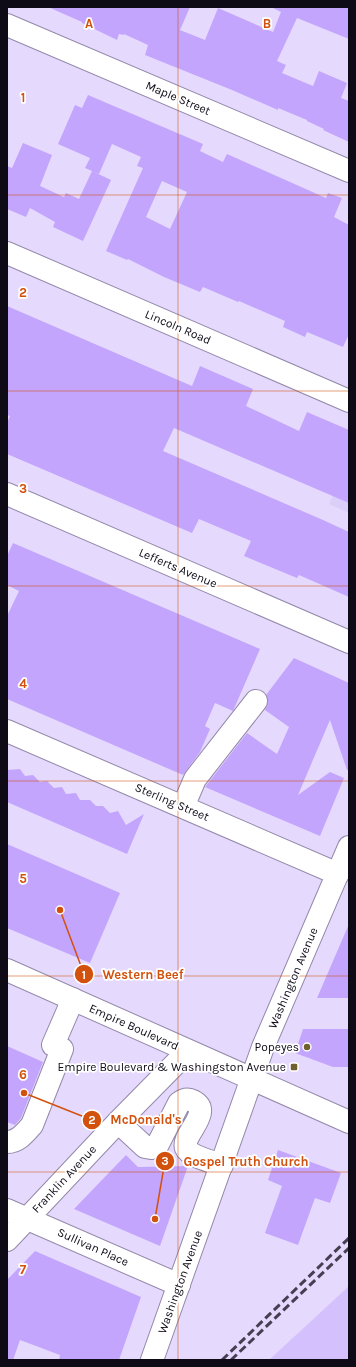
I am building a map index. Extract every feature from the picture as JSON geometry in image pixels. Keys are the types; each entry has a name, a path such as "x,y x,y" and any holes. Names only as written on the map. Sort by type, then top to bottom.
{"street":[{"name":"Maple Street","path":"7,25 349,171"},
{"name":"Lincoln Road","path":"7,253 349,401"},
{"name":"Lefferts Avenue","path":"7,494 349,642"},
{"path":"183,807 195,779 256,701"},
{"name":"Sterling Street","path":"7,731 338,874"},
{"name":"Washington Avenue","path":"152,1360 263,1047 349,847"},
{"name":"Empire Boulevard","path":"7,970 349,1122"},
{"path":"7,1142 12,1142 24,1135 32,1125 72,999"},
{"name":"Franklin Avenue","path":"7,1240 188,1050"},
{"path":"118,1122 145,1147 151,1148 157,1146 179,1104 184,1100 190,1100 196,1103 200,1108 200,1114 185,1143 186,1149 190,1154 222,1165"},
{"name":"Sullivan Place","path":"7,1210 179,1285"}],"shaded area":[{"path":"349,459 349,513 329,504"},
{"path":"349,1286 349,1360 269,1360"}],"building":[{"path":"48,7 190,7 180,30 205,40 218,8 273,32 281,12 271,7 349,7 349,39 297,18 277,61 286,65 282,73 313,86 319,71 347,83 341,98 349,101 349,142 323,130 324,129 307,120 278,108 278,110 145,55 148,45 124,34 119,34 117,40"},
{"path":"88,95 203,144 200,151 223,162 227,154 326,198 328,193 342,198 334,217 349,225 349,334 343,347 307,332 305,337 283,327 285,321 239,301 238,302 203,287 200,292 164,277 128,259 127,260 106,251 143,168 137,166 141,157 112,144 99,174 85,168 90,158 58,144 75,105 82,108","holes":["162,181 187,192 170,229 146,217"]},
{"path":"23,143 52,155 40,186 64,197 66,193 79,199 92,171 111,180 83,241 53,227 55,222 30,208 26,217 7,209 7,166 12,168"},
{"path":"7,306 192,386 200,366 253,389 246,406 299,431 307,412 349,430 349,503 174,428 163,451 349,532 349,597 299,575 297,578 244,556 251,541 199,519 192,533 7,454 7,423 10,416 7,415"},
{"path":"13,543 260,649 233,711 215,703 205,726 210,729 200,752 183,775 7,699 7,616 19,591 7,585 7,556"},
{"path":"294,658 349,683 349,770 347,770 330,720 298,795 330,772 344,778 320,836 205,787 247,733 277,754 289,727 265,710 268,702 266,695"},
{"path":"20,769 25,776 33,775 40,782 47,781 54,788 62,787 66,794 76,793 80,800 90,800 96,806 103,806 110,813 118,811 126,825 144,814 127,854 7,802 7,770"},
{"path":"7,844 120,893 90,963 7,928"},
{"path":"349,924 349,998 317,998"},
{"path":"303,1029 349,1029 349,1067 333,1067 295,1053"},
{"path":"7,1046 43,1062 21,1118 15,1125 7,1122"},
{"path":"278,1150 341,1173 330,1203 315,1198 298,1245 265,1233 282,1186 268,1180"},
{"path":"126,1155 138,1167 188,1166 160,1246 74,1209"},
{"path":"35,1251 141,1297 119,1360 59,1360 60,1355 20,1340 13,1360 7,1360 7,1280"}],"railway":[{"path":"222,1360 349,1238"},
{"path":"231,1360 349,1248"}],"place":[{"name":"Western Beef","path":"60,910"},
{"name":"Popeyes","path":"307,1047"},
{"name":"Empire Boulevard & Washingston Avenue","path":"294,1067"},
{"name":"McDonald's","path":"24,1093"},
{"name":"Gospel Truth Church","path":"155,1219"}]}
